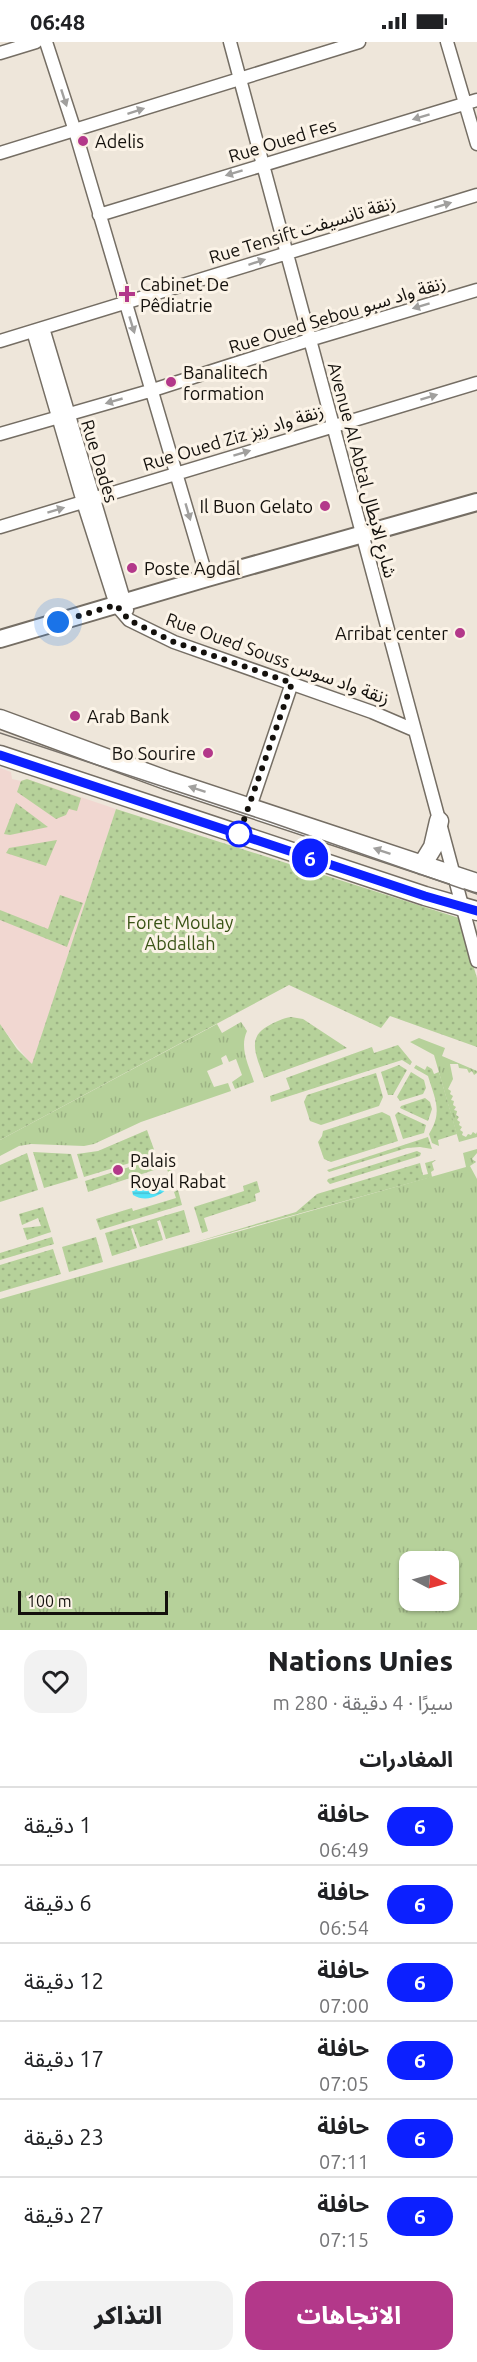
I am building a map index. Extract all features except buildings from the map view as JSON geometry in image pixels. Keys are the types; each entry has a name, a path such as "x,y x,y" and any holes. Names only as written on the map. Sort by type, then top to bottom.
{"main road":[{"path":"0,719 166,780 477,883"},
{"path":"0,755 470,909"},
{"path":"422,865 434,842 439,821"}],"street":[{"path":"0,52 36,42"},
{"path":"46,42 153,390 207,578"},
{"name":"Avenue Al Abtal شارع الابطال","path":"230,42 453,875 470,909 477,961"},
{"path":"0,153 239,77 359,42"},
{"path":"447,42 471,102 477,144"},
{"name":"Rue Oued Fes","path":"99,215 471,102"},
{"name":"Rue Tensift زنقة تانسيفت","path":"0,341 477,195"},
{"name":"Rue Oued Sebou زنقة واد سبو","path":"0,434 153,390 477,290"},
{"name":"Rue Dades","path":"38,330 121,604"},
{"name":"Rue Oued Ziz زنقة واد زيز","path":"0,527 477,383"},
{"path":"0,639 477,502"},
{"name":"Rue Oued Souss زنقة واد سوس","path":"121,604 129,620 174,642 397,721 414,730"},
{"path":"250,807 292,683"}],"shaded area":[{"path":"0,768 11,772 12,779 21,781 27,779 116,809 32,1065 0,1025"}],"green space":[{"path":"27,779 81,798 77,811 69,809 66,815 56,819 17,792 21,781"},
{"path":"16,803 48,827 10,835 4,834"},
{"name":"Foret Moulay Abdallah","path":"116,809 459,918 477,978 477,1047 390,1016 381,1028 289,985 0,1140 0,1024 17,1049 32,1064"},
{"path":"57,840 46,866 6,853 9,848"},
{"path":"60,895 83,903 67,947 0,920 0,910 48,929"},
{"path":"291,1017 303,1019 347,1048 264,1078 255,1049 257,1037 268,1026"},
{"path":"241,1022 247,1031 244,1050 254,1082 235,1089 232,1082 242,1075 236,1059 229,1062 226,1055 221,1058 223,1064 207,1071 214,1087 228,1083 231,1091 141,1122 94,1144 84,1146 31,1144 19,1146 0,1156 0,1140 217,1024 222,1033"},
{"path":"419,1038 445,1048 442,1056 477,1071 474,1075 472,1071 469,1073 467,1069 459,1068 458,1064 450,1064 453,1079 448,1089 453,1096 451,1100 454,1101 453,1105 456,1107 454,1110 457,1111 456,1115 459,1117 457,1120 462,1127 460,1130 463,1132 462,1135 466,1137 468,1134 477,1132 477,1137 459,1142 434,1055 410,1042"},
{"path":"398,1045 412,1062 410,1065 402,1060 271,1102 270,1096 290,1089 286,1078 372,1047 374,1053"},
{"path":"399,1065 407,1070 393,1095 388,1095 381,1072"},
{"path":"416,1065 425,1070 427,1066 434,1074 439,1072 457,1134 438,1140 439,1146 432,1143 429,1134 436,1119 435,1099 428,1076 414,1068"},
{"path":"411,1072 424,1080 426,1088 423,1094 400,1101 397,1097"},
{"path":"376,1073 383,1097 379,1106 321,1125 310,1121 304,1102 307,1095"},
{"path":"425,1098 430,1102 432,1109 428,1121 400,1108 401,1106"},
{"path":"382,1112 390,1116 398,1141 331,1162 324,1159 318,1142 323,1131"},
{"path":"398,1112 426,1125 424,1133 403,1139 395,1115"},
{"path":"147,1130 156,1155 84,1177 77,1154 98,1151"},
{"path":"428,1137 432,1149 407,1148 329,1172 327,1170"},
{"path":"477,1149 472,1159 476,1162 470,1166 477,1179 477,1630 0,1630 0,1299 466,1167 463,1153"},
{"path":"417,1151 421,1153 420,1156 330,1184 327,1181 328,1179"},
{"path":"33,1152 71,1154 78,1178 44,1188"},
{"path":"27,1153 38,1190 0,1202 0,1165"},
{"path":"158,1158 163,1161 168,1160 172,1171 168,1172 166,1166 88,1192 85,1181"},
{"path":"436,1160 432,1163 434,1170 431,1172 432,1177 189,1244 296,1212 317,1194 420,1163 423,1175 428,1174 425,1163"},
{"path":"257,1181 260,1192 255,1194 256,1201 204,1218 208,1231 202,1233 194,1207 244,1191 243,1186"},
{"path":"178,1190 182,1205 100,1230 96,1219 176,1198 174,1192"},
{"path":"43,1207 51,1232 27,1240 23,1228 41,1226 38,1218 22,1225 19,1214"},
{"path":"184,1210 190,1232 166,1239 160,1220 157,1221 163,1240 140,1247 133,1228 131,1229 137,1248 112,1256 105,1233"},
{"path":"52,1237 54,1244 0,1260 0,1253"},
{"path":"96,1237 103,1262 69,1272 62,1247"},
{"path":"53,1249 61,1274 0,1292 0,1265"}],"water":[{"path":"160,1177 169,1184 169,1187 161,1193 148,1198 133,1195 132,1190 139,1183"}],"tram line":[{"path":"0,733 270,822 477,894"}],"bus line":[{"name":"6","path":"0,755 425,896 477,911"}],"place":[{"name":"Adelis","path":"83,141"},
{"name":"Cabinet De Pêdiatrie","path":"127,294"},
{"name":"Banalitech formation","path":"171,382"},
{"name":"Il Buon Gelato","path":"325,506"},
{"name":"Poste Agdal","path":"132,568"},
{"name":"Arribat center","path":"460,633"},
{"name":"Arab Bank","path":"75,716"},
{"name":"Bo Sourire","path":"208,753"},
{"name":"Palais Royal Rabat","path":"118,1170"}],"route":[{"path":"58,622 116,605 129,620 174,642 292,683 239,834"}]}
